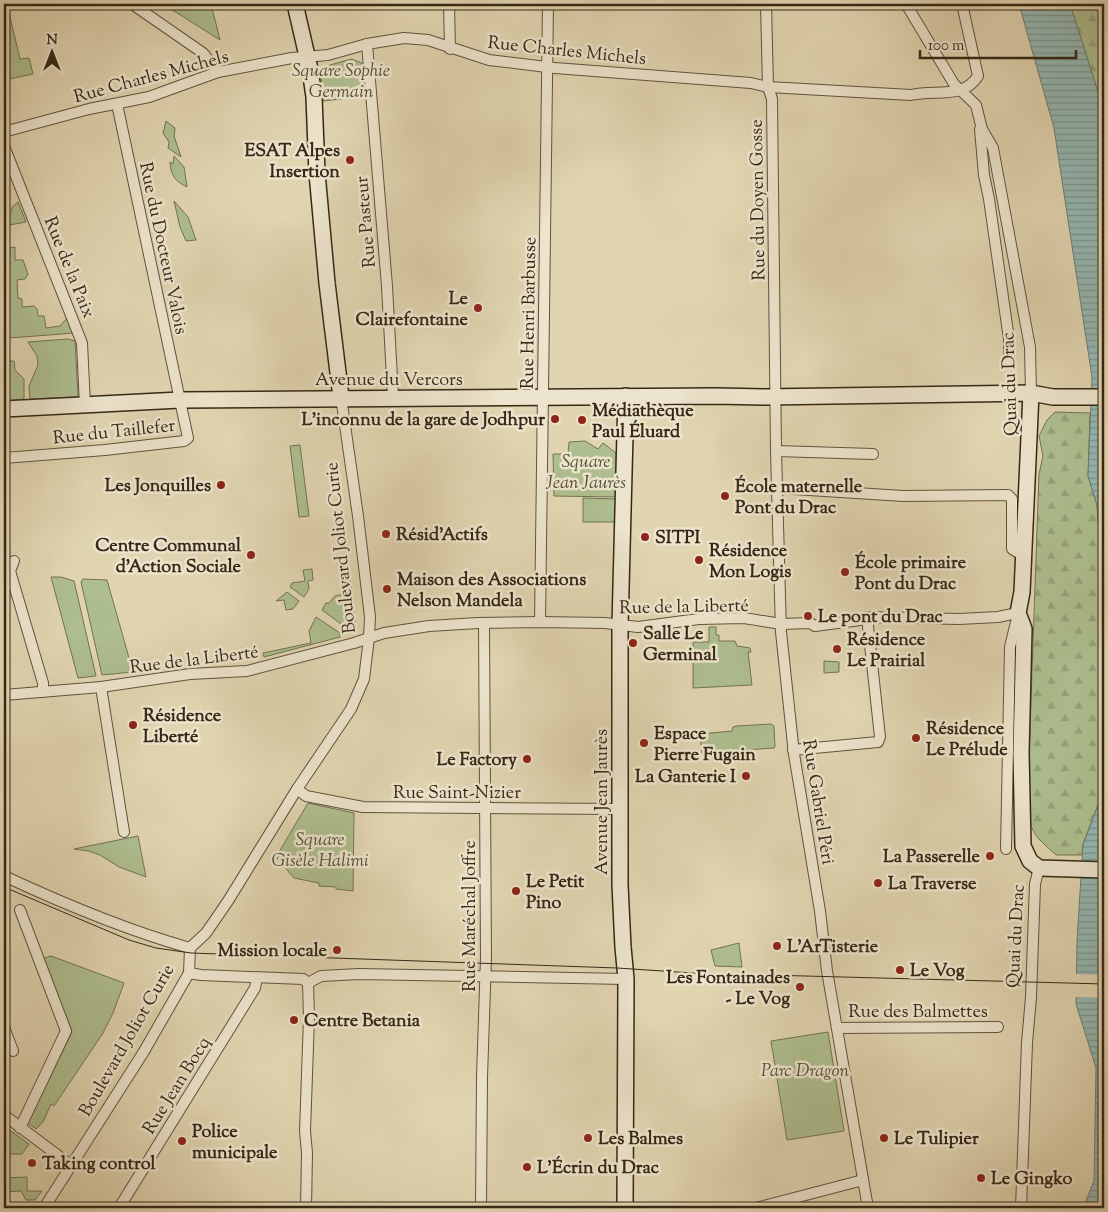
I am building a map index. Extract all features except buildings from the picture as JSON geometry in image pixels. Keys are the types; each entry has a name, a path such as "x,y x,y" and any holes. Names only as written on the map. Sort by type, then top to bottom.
{"street":[{"path":"132,4 184,38 203,53 218,72"},
{"name":"Boulevard Joliot Curie","path":"44,1208 143,1053 189,973 190,948 206,933 228,901 297,789 352,709 364,679 370,617 358,516 340,397 327,283 317,172 314,97 295,4"},
{"path":"449,4 450,49"},
{"name":"Rue Henri Barbusse","path":"540,622 548,4"},
{"name":"Rue du Doyen Gosse","path":"766,4 768,87 772,99 775,397"},
{"name":"Quai du Drac","path":"906,4 954,84 976,105 982,129 993,148 1030,347 1031,394 1022,592 1010,647 1006,849"},
{"path":"961,91 969,88 978,76 962,4"},
{"name":"Rue Charles Michels","path":"4,130 11,130 149,97 218,72 307,56 328,55 367,44 404,38 428,40 450,49 489,60 548,68 751,83 768,87 911,95 922,92 961,91"},
{"name":"Rue Pasteur","path":"367,44 394,397"},
{"name":"Rue du Docteur Valois","path":"117,104 180,400"},
{"name":"Quai du Drac","path":"982,129 979,130 983,165 1009,339 1009,363"},
{"name":"Rue de la Paix","path":"4,146 82,343 85,406"},
{"name":"Avenue du Vercors","path":"4,409 180,400 340,397 775,397 1031,394 1054,398 1104,397"},
{"name":"Avenue Jean Jaurès","path":"625,1208 626,979 620,885 620,625 626,396"},
{"name":"Rue Gabriel Péri","path":"775,397 781,624 793,750 820,910 827,971 868,1208"},
{"name":"Rue du Taillefer","path":"4,458 105,450 184,441 188,438 180,400"},
{"path":"776,451 873,454"},
{"path":"778,488 903,496 1008,495 1012,499 1012,550 1024,552"},
{"path":"14,561 10,571 43,683 43,692"},
{"name":"Rue de la Liberté","path":"4,696 101,687 178,675 247,671 354,643 384,633 429,626 540,622 605,623 632,627 684,621 744,618 781,624 810,623 815,626 860,620 867,617 921,617 998,611 1018,613"},
{"name":"Quai du Drac","path":"1018,613 1024,629 1022,673 1023,846 1030,861 1038,868 1035,893 1021,1208"},
{"path":"793,750 878,742 880,736 867,617"},
{"name":"Rue Maréchal Joffre","path":"481,1208 482,1077 486,976 484,623"},
{"path":"101,687 124,832"},
{"name":"Rue Saint-Nizier","path":"297,789 306,796 363,807 620,809"},
{"path":"1038,868 1104,870"},
{"path":"4,876 72,906 146,935 190,948"},
{"path":"20,910 66,1031 20,1128"},
{"path":"189,973 303,979 308,983 309,1018 304,1132 307,1153 306,1208"},
{"path":"308,983 321,976 359,974 626,979"},
{"name":"Rue Jean Bocq","path":"119,1208 255,988 257,978"},
{"path":"4,1027 13,1051"},
{"name":"Rue des Balmettes","path":"837,1028 998,1027"},
{"path":"4,1115 72,1166"},
{"path":"756,1208 863,1180"}],"green space":[{"path":"163,4 211,4 220,40"},
{"path":"1070,4 1104,4 1104,100 1098,92"},
{"path":"4,9 8,9 20,59 29,58 33,74 4,80"},
{"name":"Square Sophie Germain","path":"351,59 362,63 364,67 365,96 323,101 320,68"},
{"path":"166,121 175,128 174,136 181,157 168,148 169,142 163,133"},
{"path":"174,156 184,167 187,187 179,183 171,171 170,162 173,164"},
{"path":"174,201 188,217 196,240 186,241 180,227"},
{"path":"18,202 26,222 4,226 4,219 9,216 12,207"},
{"path":"15,247 15,260 23,260 28,274 25,279 17,280 18,298 22,299 22,307 34,306 37,309 38,316 44,316 46,328 60,326 67,318 75,333 9,338 8,327 4,327 4,249"},
{"path":"68,339 75,341 78,397 30,399 29,386 38,365 37,356 28,342"},
{"path":"6,353 7,361 14,361 15,370 24,379 24,399 4,401 4,392 6,391 4,354"},
{"path":"1055,412 1090,413 1088,476 1097,505 1104,603 1104,789 1083,844 1082,855 1056,855 1034,833 1027,813 1039,474 1043,456 1039,436 1047,420"},
{"name":"Square Jean Jaurès","path":"585,441 598,449 603,443 616,453 616,497 554,496 553,454 568,454 569,442"},
{"path":"300,445 309,516 299,517 290,446"},
{"path":"583,498 616,499 616,522 583,522"},
{"path":"347,556 355,622 348,629 322,610 326,603 329,603 335,596 347,593 342,557"},
{"path":"312,569 313,580 308,581 309,589 304,597 290,587 292,583 305,581 303,570"},
{"path":"51,577 61,577 74,581 96,676 78,678"},
{"path":"83,579 107,580 133,672 102,675 81,582"},
{"path":"287,592 299,601 293,609 286,610 284,600 276,601"},
{"path":"316,617 340,633 340,637 264,657 263,653 311,643 309,631"},
{"path":"709,627 716,627 716,635 719,635 719,641 735,641 737,646 750,648 751,652 748,652 752,685 693,688 693,642 709,642"},
{"path":"824,661 839,662 839,672 824,673"},
{"path":"771,724 774,726 774,748 702,753 700,734 732,731 733,727 737,726"},
{"name":"Square Gisèle Halimi","path":"308,803 354,813 353,891 319,886 319,883 294,878 276,857"},
{"path":"138,836 146,877 119,867 100,855 74,849"},
{"path":"739,943 742,967 715,966 711,950"},
{"path":"51,956 124,983 103,1033 54,1106 51,1104 43,1122 36,1129 28,1123 72,1032 44,958"},
{"name":"Parc Dragon","path":"828,1032 844,1131 787,1140 771,1041"},
{"path":"4,1126 29,1144 22,1154 4,1154"},
{"path":"27,1177 27,1191 42,1191 35,1200 26,1200 21,1191 4,1192 4,1178"}],"water":[{"path":"1019,4 1070,4 1098,92 1104,100 1104,603 1097,505 1088,476 1092,377 1054,128"},
{"path":"1104,789 1104,1208 1083,1208 1094,1181 1096,1068 1076,1004 1077,941 1083,845"}],"pier":[{"path":"1074,974 1104,975 1104,998 1074,997"}],"tram line":[{"path":"4,887 129,940 156,948 191,953 617,968 693,973 1104,984"}],"place":[{"name":"ESAT Alpes Insertion","path":"350,160"},
{"name":"Le Clairefontaine","path":"478,308"},
{"name":"L'inconnu de la gare de Jodhpur","path":"555,419"},
{"name":"Médiathèque Paul Éluard","path":"582,420"},
{"name":"Les Jonquilles","path":"221,485"},
{"name":"École maternelle Pont du Drac","path":"725,496"},
{"name":"Résid'Actifs","path":"386,534"},
{"name":"SITPI","path":"645,537"},
{"name":"Centre Communal d'Action Sociale","path":"251,555"},
{"name":"Résidence Mon Logis","path":"699,560"},
{"name":"École primaire Pont du Drac","path":"845,572"},
{"name":"Maison des Associations Nelson Mandela","path":"387,589"},
{"name":"Le pont du Drac","path":"808,616"},
{"name":"Salle Le Germinal","path":"633,643"},
{"name":"Résidence Le Prairial","path":"837,649"},
{"name":"Résidence Liberté","path":"133,725"},
{"name":"Résidence Le Prélude","path":"916,738"},
{"name":"Espace Pierre Fugain","path":"644,743"},
{"name":"Le Factory","path":"527,759"},
{"name":"La Ganterie I","path":"746,776"},
{"name":"La Passerelle","path":"990,856"},
{"name":"La Traverse","path":"878,883"},
{"name":"Le Petit Pino","path":"516,891"},
{"name":"L'ArTisterie","path":"777,946"},
{"name":"Mission locale","path":"337,950"},
{"name":"Le Vog","path":"900,970"},
{"name":"Les Fontainades - Le Vog","path":"800,987"},
{"name":"Centre Betania","path":"294,1020"},
{"name":"Les Balmes","path":"588,1138"},
{"name":"Le Tulipier","path":"884,1138"},
{"name":"Police municipale","path":"182,1141"},
{"name":"Taking control","path":"32,1163"},
{"name":"L'Écrin du Drac","path":"527,1167"},
{"name":"Le Gingko","path":"981,1178"}]}
